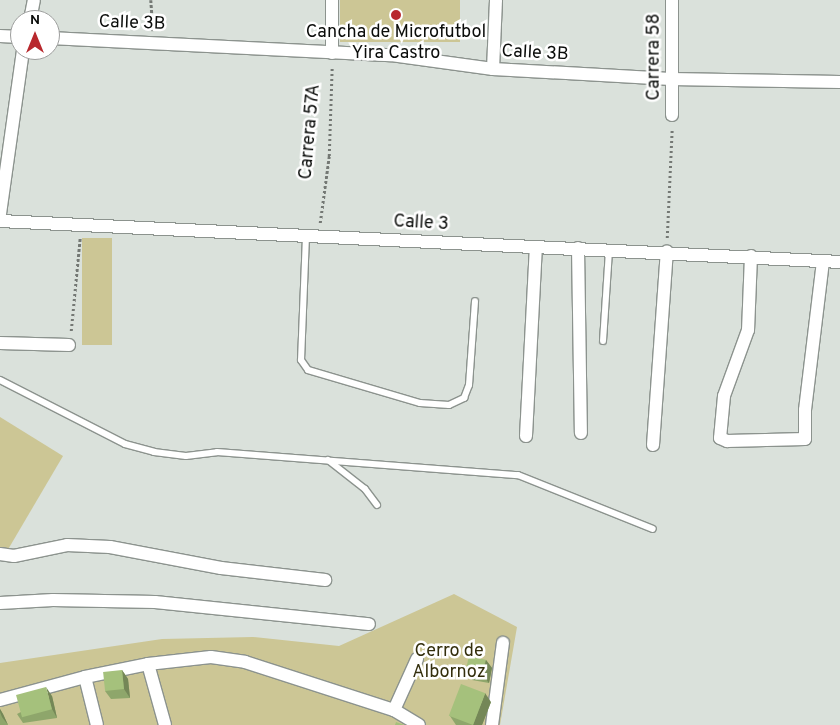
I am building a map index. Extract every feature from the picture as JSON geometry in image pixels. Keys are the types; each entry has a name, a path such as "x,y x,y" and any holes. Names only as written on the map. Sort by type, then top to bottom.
{"street":[{"path":"332,0 332,53"},
{"path":"493,69 496,0"},
{"name":"Carrera 58","path":"672,0 672,115"},
{"name":"Calle 3B","path":"60,38 391,55 493,69 672,79 840,82"},
{"path":"0,214 21,60"},
{"name":"Calle 3","path":"0,221 81,223 165,231 666,252 840,262"},
{"path":"526,436 536,247"},
{"path":"578,248 581,433"},
{"path":"653,445 666,252"},
{"path":"751,256 748,330 724,396 720,438 727,441 805,439 805,410 823,261"},
{"path":"0,343 69,345"},
{"path":"0,554 14,556 67,545 110,547 221,568 325,580"},
{"path":"0,603 53,600 155,602 369,624"},
{"path":"492,725 503,643"},
{"path":"0,700 86,677 148,664 211,657 245,662 394,710 419,725"},
{"path":"394,710 417,659"},
{"path":"148,664 165,725"},
{"path":"86,677 97,725"}],"lane":[{"path":"306,236 301,360 308,370 420,403 449,404 464,398 469,385 475,301"},
{"path":"602,341 609,250"},
{"path":"0,380 125,444 154,452 186,456 217,452 518,475 653,529"},
{"path":"327,460 365,489 377,505"}],"path":[{"path":"151,0 153,42"},
{"name":"Carrera 57A","path":"319,237 329,156 332,53"},
{"path":"666,252 672,115"},
{"path":"69,345 81,223"}],"green space":[{"path":"340,0 460,0 460,42 340,42"},
{"path":"82,238 112,238 112,345 82,345"},
{"path":"0,417 63,456 3,558 0,557"},
{"name":"Cerro de Albornoz","path":"454,594 517,627 500,725 0,725 0,663 162,639 253,637 339,646"}],"building":[{"path":"469,656 486,660 482,674 466,671"},
{"path":"122,670 124,689 105,691 103,672"},
{"path":"461,684 485,693 473,725 449,716"},
{"path":"46,687 52,709 22,717 16,695"}],"place":[{"name":"Cancha de Microfutbol Yira Castro","path":"396,15"}]}
